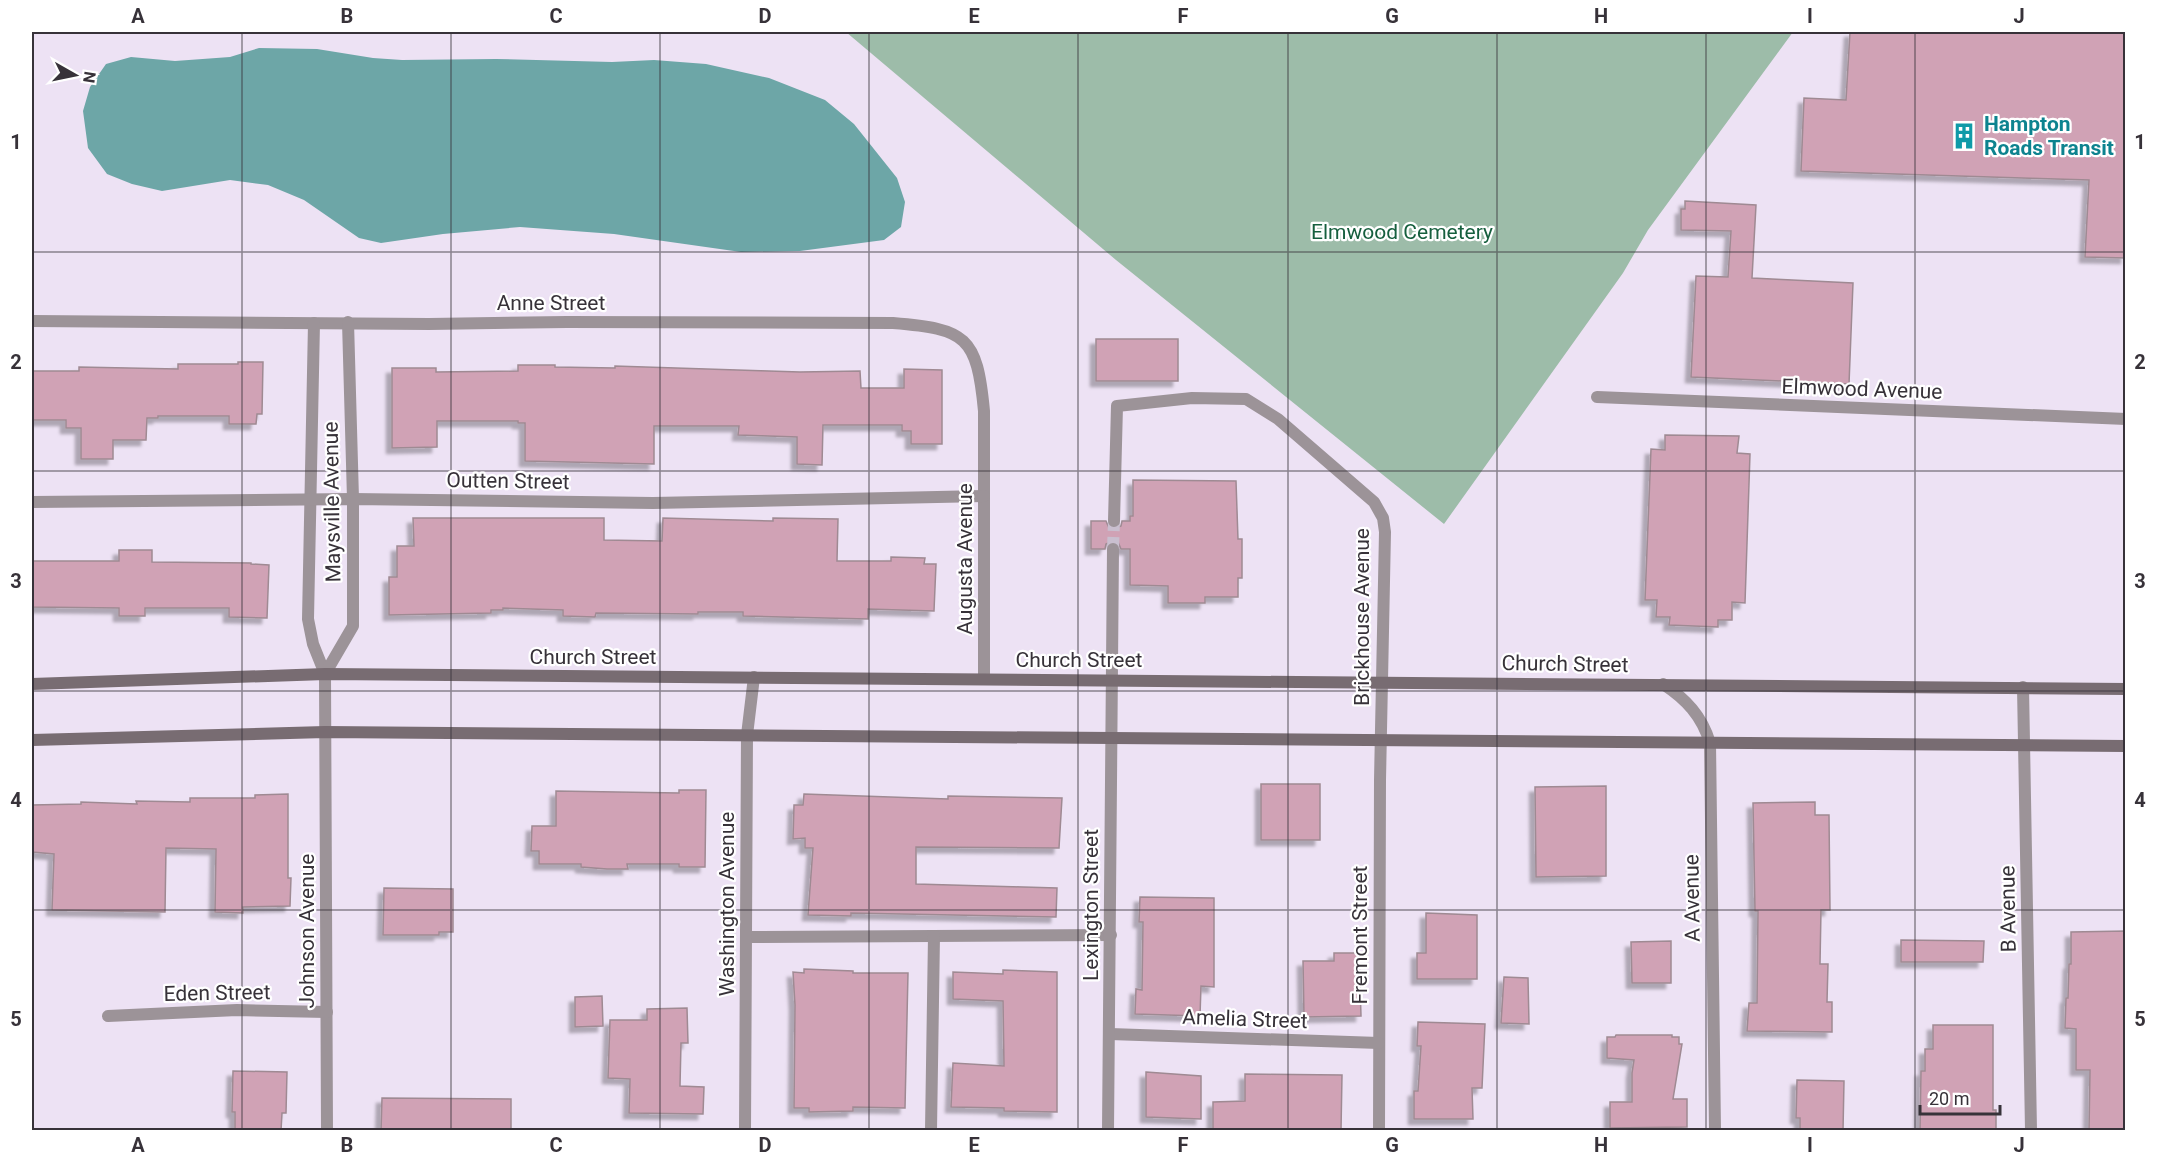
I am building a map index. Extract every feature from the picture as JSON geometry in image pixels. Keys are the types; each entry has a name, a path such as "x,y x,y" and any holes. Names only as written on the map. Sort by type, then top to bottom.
{"main road":[{"name":"Church Street","path":"32,684 325,674 2126,688"},
{"path":"32,740 325,732 2126,746"}],"street":[{"name":"Anne Street","path":"32,321 429,324 881,323 915,325 943,329 960,336 970,348 981,380 984,440"},
{"name":"Maysville Avenue","path":"325,674 353,626 353,499 348,322"},
{"name":"Maysville Avenue","path":"314,323 308,619 313,644 325,674 325,732"},
{"name":"Elmwood Avenue","path":"1597,397 2126,419"},
{"name":"Brickhouse Avenue","path":"1114,521 1118,406 1192,398 1246,399 1278,419 1374,502 1383,518 1385,532 1381,741"},
{"name":"Augusta Avenue","path":"984,440 984,679"},
{"name":"Outten Street","path":"32,502 353,499 653,503 984,496"},
{"name":"Lexington Street","path":"1108,1131 1113,549"},
{"name":"Washington Avenue","path":"745,1131 747,735 754,677"},
{"name":"A Avenue","path":"1663,684 1695,710 1710,743 1715,1131"},
{"name":"B Avenue","path":"2024,687 2031,1131"},
{"name":"Johnson Avenue","path":"325,732 327,1131"},
{"name":"Fremont Street","path":"1379,1131 1381,741"},
{"path":"746,937 1111,935"},
{"path":"931,1131 934,936"},
{"name":"Eden Street","path":"108,1016 237,1010 327,1012"},
{"name":"Amelia Street","path":"1110,1034 1378,1043"}],"green space":[{"name":"Elmwood Cemetery","path":"846,32 1793,32 1648,230 1623,273 1444,524 1116,260"}],"shaded area":[{"path":"259,48 317,49 402,60 496,59 612,62 654,60 706,64 769,78 825,100 854,124 897,178 905,202 901,227 884,240 800,251 741,252 614,234 520,227 443,234 381,243 359,238 304,200 268,185 230,180 162,191 132,184 107,174 88,148 83,111 90,87 106,64 131,57 175,61 230,57"}],"building":[{"name":"Hampton Roads Transit","path":"1850,32 2126,33 2126,258 2085,257 2089,180 1801,171 1804,98 1846,100"},
{"path":"1685,201 1756,205 1752,278 1853,283 1849,384 1691,377 1696,276 1728,277 1731,231 1681,230 1681,209 1685,209"},
{"path":"1096,339 1178,339 1178,381 1096,381"},
{"path":"238,362 263,362 262,414 257,414 256,424 229,424 229,416 147,418 146,440 113,440 113,459 81,459 81,428 66,428 66,420 32,420 32,371 79,371 79,367 178,369 178,364 238,364"},
{"path":"518,365 800,372 860,371 861,388 904,388 904,369 942,370 942,444 911,444 911,431 902,431 902,425 823,425 822,465 797,464 797,437 738,435 739,426 654,426 654,464 525,461 525,423 518,423 518,421 437,421 437,447 392,448 392,368 436,368 436,372 518,371"},
{"path":"1665,435 1739,436 1737,453 1750,454 1745,603 1732,602 1732,620 1718,620 1718,627 1669,625 1670,617 1656,617 1657,600 1645,600 1651,449 1665,450"},
{"path":"1133,480 1236,481 1238,539 1242,539 1242,578 1238,578 1238,597 1205,597 1205,603 1168,603 1168,586 1130,585 1130,549 1121,549 1118,542 1112,541 1106,544 1105,549 1091,549 1091,521 1106,521 1109,528 1114,529 1121,526 1122,521 1130,521 1130,516 1133,516"},
{"path":"413,518 604,518 604,540 662,541 663,518 773,521 773,518 838,519 837,561 891,561 891,557 925,558 924,564 936,564 934,611 868,609 868,619 743,616 743,612 596,613 595,617 563,616 563,610 503,608 503,610 491,610 491,613 389,615 389,577 397,577 397,546 414,546"},
{"path":"119,550 152,550 152,562 269,565 267,618 229,617 229,608 145,608 145,616 119,616 119,608 32,607 32,561 119,561"},
{"path":"1261,784 1320,784 1320,840 1261,840"},
{"path":"1606,786 1606,876 1536,877 1535,787"},
{"path":"679,790 706,790 705,867 679,867 679,864 627,864 628,869 607,869 581,867 581,864 539,864 539,851 531,851 532,826 556,826 556,791 679,793"},
{"path":"288,794 290,906 243,907 243,913 215,912 216,849 166,848 165,912 52,910 54,854 32,852 32,805 81,804 81,802 137,804 136,801 190,802 190,798 255,798 255,795"},
{"path":"804,794 948,799 948,796 1062,798 1059,848 916,847 916,884 1057,888 1056,917 851,913 851,916 808,915 813,848 805,848 805,838 793,839 794,805 803,805"},
{"path":"1815,802 1815,815 1829,815 1830,910 1821,910 1820,964 1828,964 1827,1002 1832,1002 1832,1032 1747,1031 1749,1003 1757,1003 1758,911 1755,911 1753,803"},
{"path":"384,888 453,889 453,932 439,932 439,935 383,935"},
{"path":"1140,897 1214,898 1214,987 1201,986 1200,1016 1135,1014 1136,989 1142,990 1143,922 1139,922"},
{"path":"1426,913 1477,915 1477,979 1417,979 1417,953 1426,953"},
{"path":"2126,931 2126,1131 2089,1131 2090,1070 2076,1070 2076,1029 2065,1028 2069,964 2071,964 2071,932"},
{"path":"1901,940 1984,941 1983,962 1901,962"},
{"path":"1671,941 1671,983 1632,983 1631,942"},
{"path":"1334,953 1359,953 1361,1016 1304,1017 1303,961 1334,961"},
{"path":"804,969 853,971 853,973 908,973 905,1108 853,1107 853,1111 809,1112 809,1108 794,1108 793,972 804,973"},
{"path":"1003,970 1057,972 1057,1112 951,1107 953,1063 1004,1066 1003,1001 953,999 953,972 1003,974"},
{"path":"1504,977 1528,978 1529,1024 1501,1023"},
{"path":"602,996 603,1026 575,1027 575,997"},
{"path":"687,1008 688,1043 681,1043 680,1086 704,1087 703,1114 629,1113 630,1079 608,1078 610,1020 647,1020 647,1009"},
{"path":"1418,1022 1485,1024 1482,1088 1472,1088 1473,1119 1414,1119 1414,1091 1418,1091 1421,1046 1417,1046"},
{"path":"1933,1025 1993,1025 1993,1110 1996,1110 1996,1131 1920,1131 1921,1071 1925,1071 1925,1049 1933,1049"},
{"path":"1616,1035 1679,1037 1679,1044 1682,1044 1673,1099 1687,1099 1687,1127 1610,1128 1610,1102 1632,1102 1634,1060 1607,1058 1607,1037"},
{"path":"233,1071 287,1072 286,1113 282,1113 281,1131 235,1131 235,1112 232,1112"},
{"path":"1146,1072 1201,1076 1201,1119 1146,1117"},
{"path":"1245,1074 1342,1075 1341,1131 1213,1130 1213,1102 1245,1101"},
{"path":"1797,1080 1844,1081 1843,1131 1800,1131 1800,1118 1796,1118"},
{"path":"382,1098 511,1099 511,1131 381,1131"}],"tunnel":[{"path":"1113,549 1114,521"}],"place":[{"name":"Hampton Roads Transit","path":"1964,136"}]}
